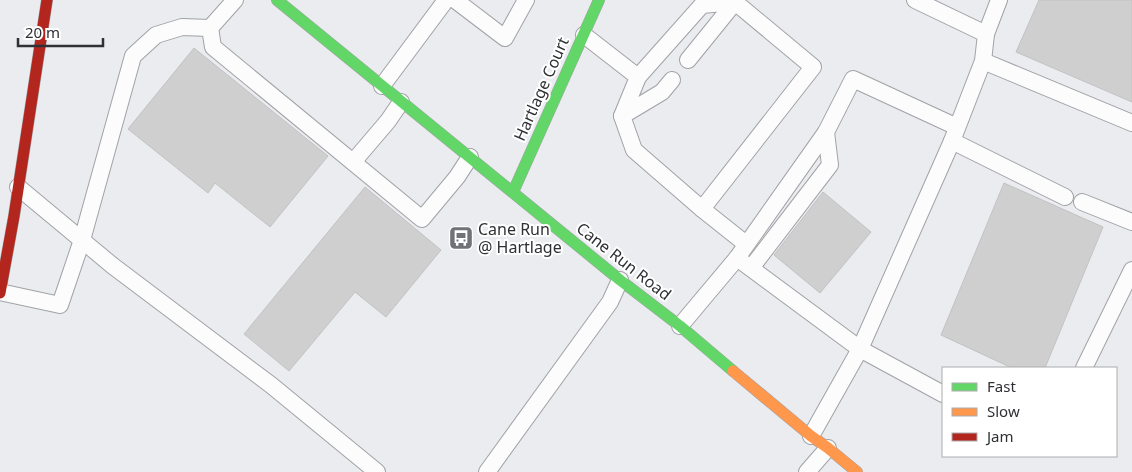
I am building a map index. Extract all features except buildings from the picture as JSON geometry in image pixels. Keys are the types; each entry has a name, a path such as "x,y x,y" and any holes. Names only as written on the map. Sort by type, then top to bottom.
{"main road":[{"path":"0,293 47,0"},
{"name":"Cane Run Road","path":"277,0 620,280 680,326 857,472"},
{"name":"Hartlage Court","path":"513,192 597,5"}],"lane":[{"path":"210,28 235,0"},
{"path":"382,86 446,0"},
{"path":"455,0 506,38 526,0"},
{"path":"579,0 597,5"},
{"path":"916,0 986,34"},
{"path":"811,436 860,349 955,134 983,61 986,34 999,0"},
{"path":"688,60 735,2"},
{"path":"702,209 813,67 735,2 702,5 638,77 622,116 634,150 702,209 746,244"},
{"path":"0,293 60,305 82,240 133,56 156,34 182,27 210,28"},
{"path":"210,28 213,47 422,219 457,177 470,157"},
{"path":"584,35 638,77"},
{"path":"983,61 1132,122"},
{"path":"680,326 736,258 826,132 852,79 955,134 1065,197"},
{"path":"622,116 662,92 672,80"},
{"path":"353,162 402,102"},
{"path":"751,268 830,165 826,132"},
{"path":"18,187 113,266 271,385 377,472"},
{"path":"1082,202 1132,222"},
{"path":"736,258 860,349 942,393"},
{"path":"1084,367 1132,270"},
{"path":"487,472 610,302 620,280"},
{"path":"807,472 828,448"}],"traffic: fast":[{"path":"277,0 733,371"},
{"path":"513,192 599,0"}],"traffic: slow":[{"path":"733,371 857,472"}],"traffic: jam":[{"path":"0,293 14,216 47,0"}],"place":[{"name":"Cane Run @ Hartlage","path":"461,238"}]}
